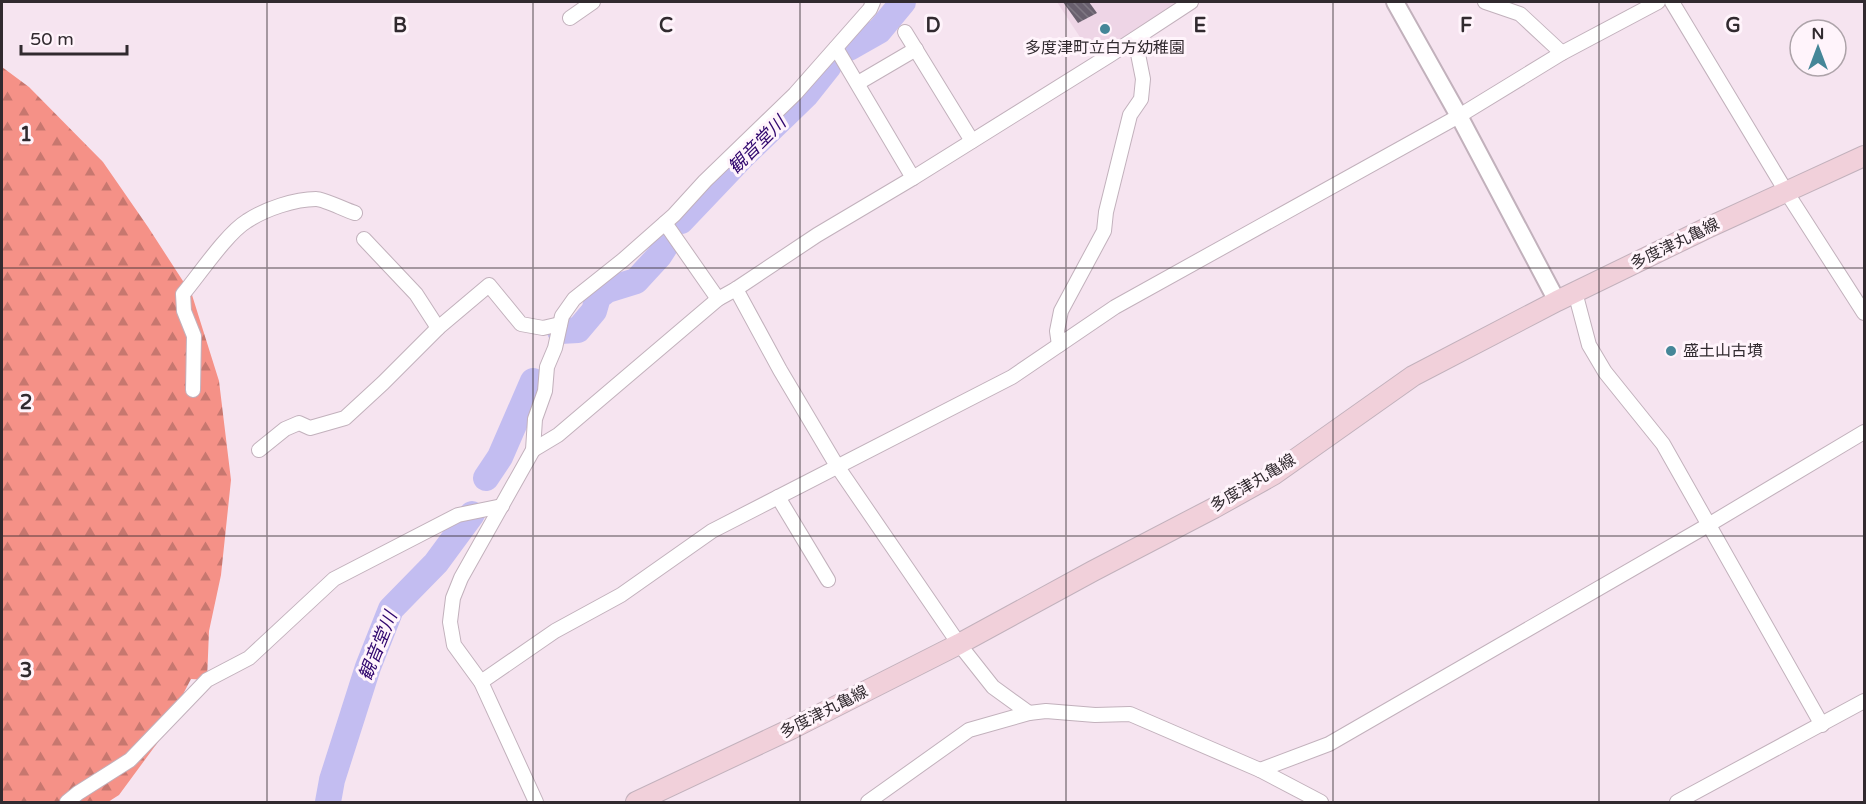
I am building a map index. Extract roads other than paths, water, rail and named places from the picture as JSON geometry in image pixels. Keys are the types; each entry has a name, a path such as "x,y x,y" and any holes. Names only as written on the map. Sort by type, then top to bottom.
{"main road":[{"name":"多度津丸亀線","path":"636,802 791,729 959,644 1214,508 1273,475 1413,376 1575,292 1864,156"}],"street":[{"path":"570,18 593,2"},
{"path":"536,802 481,682 454,645 450,622 453,598 460,578 533,450 535,419 546,391 548,367 562,316 574,299 675,215 705,181 795,94 870,9 873,2"},
{"path":"533,450 558,435 718,299 1191,2"},
{"path":"1395,2 1459,116 1557,301"},
{"path":"1485,2 1520,14 1562,53"},
{"path":"481,682 555,631 621,595 712,531 1012,377 1114,307 1459,116 1562,53 1658,2"},
{"path":"1672,2 1787,193 1864,313"},
{"path":"905,32 972,141"},
{"path":"1059,345 1057,332 1061,311 1104,231 1106,212 1130,115 1141,99 1143,79 1135,39"},
{"path":"836,48 913,178"},
{"path":"858,83 916,49"},
{"path":"193,390 194,336 184,310 183,294 229,237 246,221 285,204 319,199 355,213"},
{"path":"664,223 718,299"},
{"path":"364,239 416,294 438,328"},
{"path":"259,450 285,429 298,423 310,428 345,418 438,328 489,285 520,324 543,328 560,324"},
{"path":"736,289 780,370 837,466 959,644 993,687 1029,712"},
{"path":"1575,292 1589,345 1599,363 1663,444 1822,725"},
{"path":"1260,770 1329,744 1710,524 1864,432"},
{"path":"778,497 828,579"},
{"path":"68,802 130,759 207,680 249,658 334,579 458,515 502,506"},
{"path":"1677,802 1864,701"},
{"path":"867,802 969,730 1029,712 1046,711 1095,715 1130,714 1260,770 1321,802"}],"waterway":[{"name":"観音堂川","path":"849,48 879,31 903,2"},
{"name":"観音堂川","path":"681,221 806,95 829,66"},
{"name":"観音堂川","path":"560,331 578,330 594,311 598,297 607,290 636,281 659,256 668,242"},
{"name":"観音堂川","path":"486,478 500,457 533,381"},
{"name":"観音堂川","path":"328,802 332,780 368,667 391,609 436,563 472,514"}],"place":[{"name":"多度津町立白方幼稚園","path":"1105,29"},
{"name":"盛土山古墳","path":"1671,351"}]}
